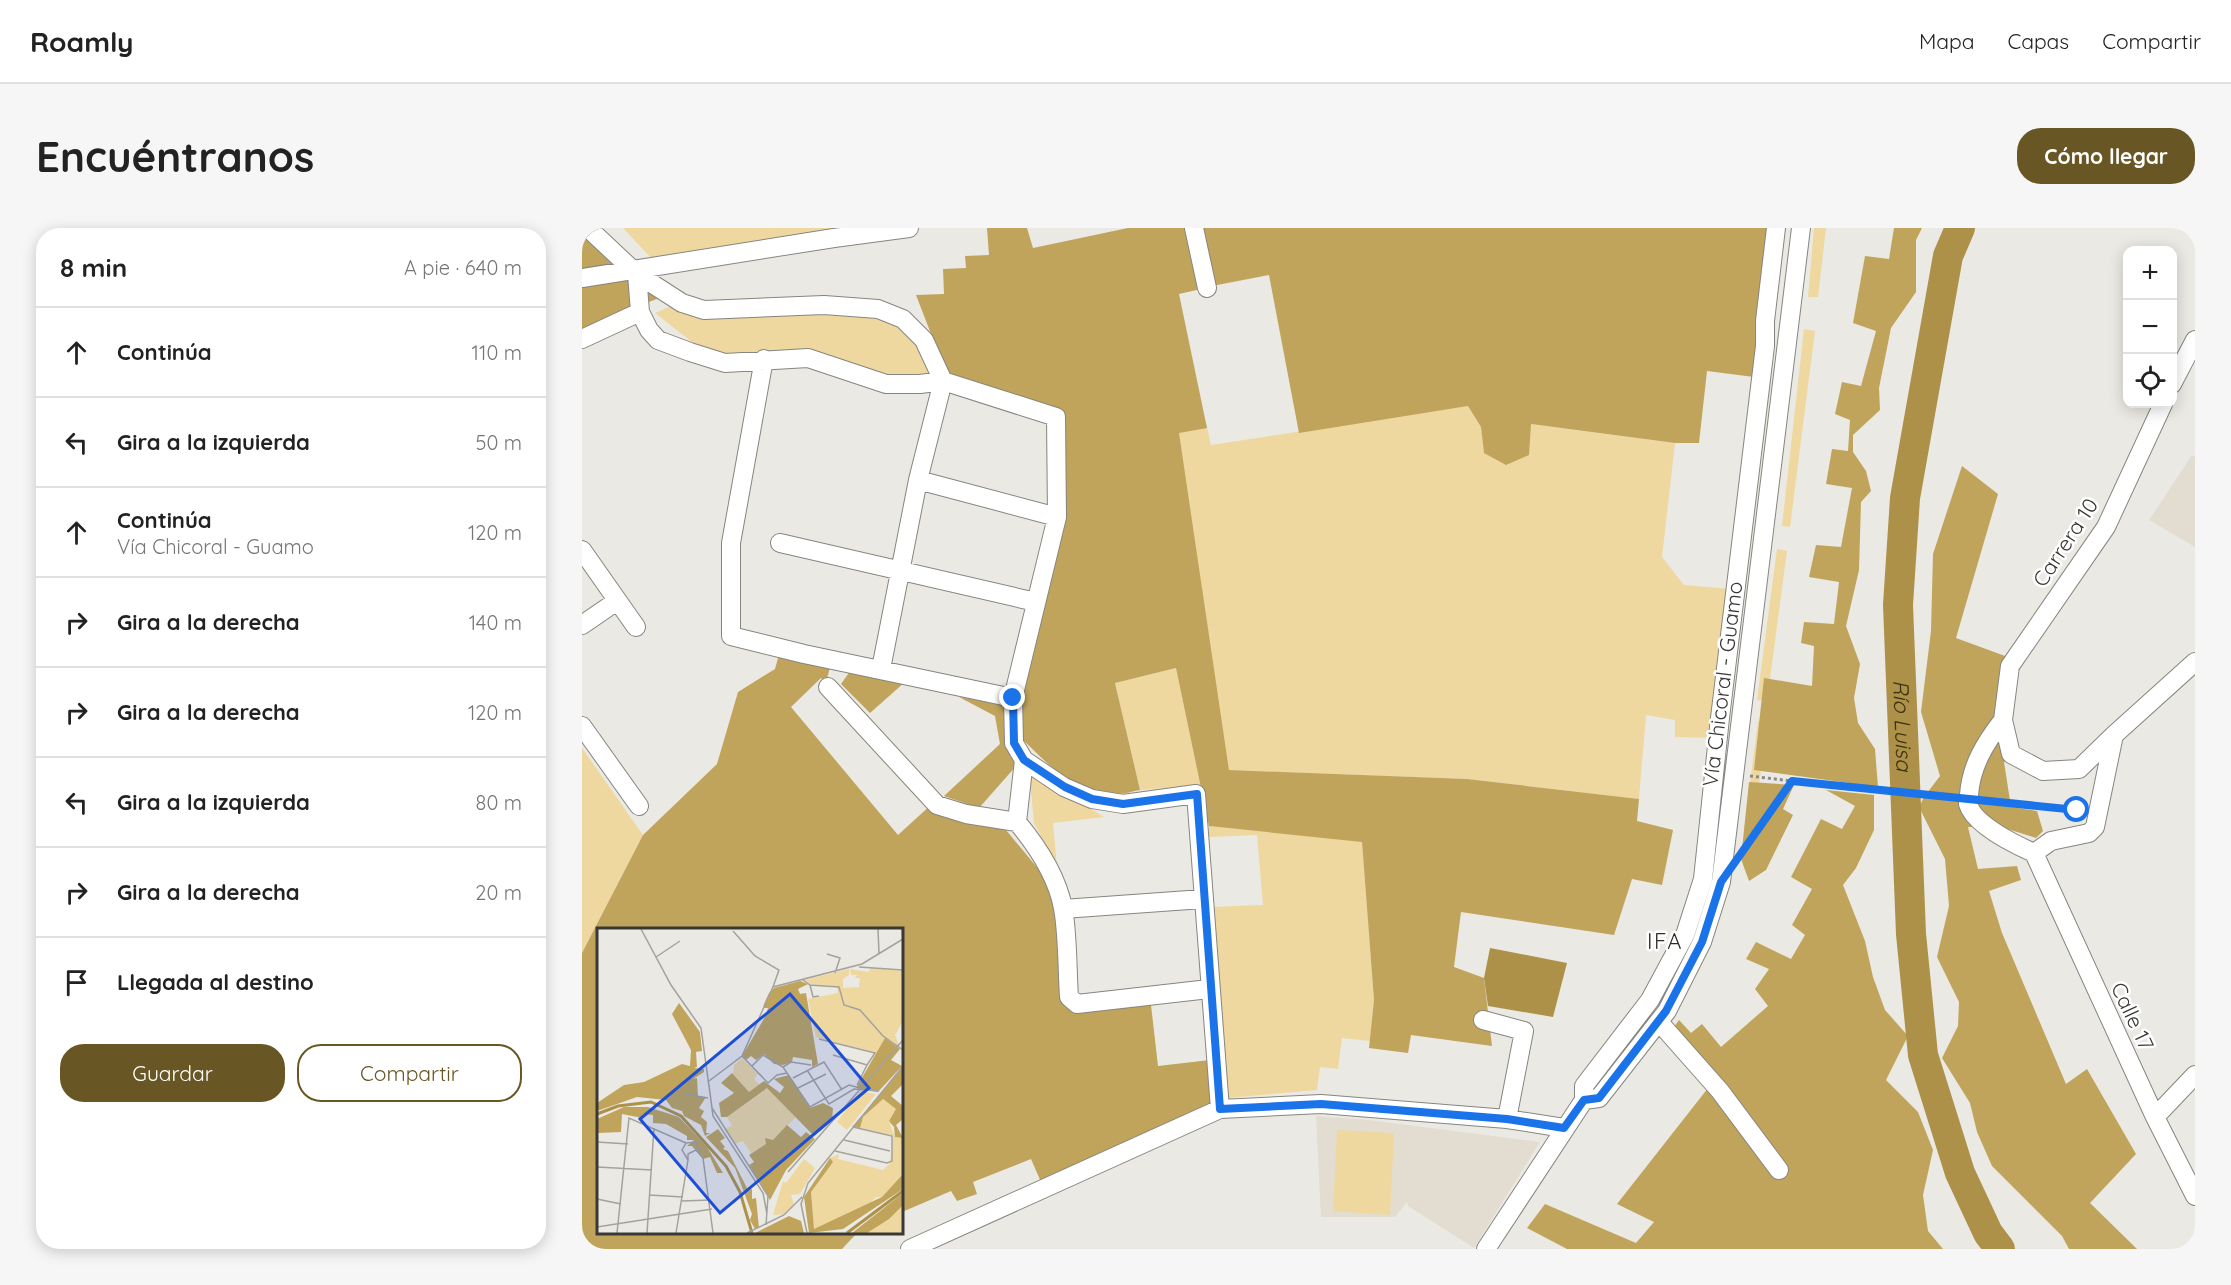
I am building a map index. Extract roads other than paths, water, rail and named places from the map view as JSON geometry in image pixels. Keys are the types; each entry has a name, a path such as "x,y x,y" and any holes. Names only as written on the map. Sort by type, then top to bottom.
{"street":[{"path":"588,228 634,272 682,303 704,310 824,305 878,309 903,319 924,340 943,381 918,480 881,669"},
{"path":"582,278 634,272 834,238 909,228"},
{"path":"1194,228 1207,288"},
{"name":"Vía Chicoral - Guamo","path":"1486,1249 1584,1100 1584,1086 1650,1000 1685,935 1703,879 1765,346 1765,321 1776,228"},
{"name":"Vía Chicoral - Guamo","path":"1584,1100 1599,1098 1663,1016 1702,942 1721,882 1801,228"},
{"path":"634,272 640,312 649,330 658,340 725,363 808,358 886,384 943,381 1056,417 1058,517 1013,698 1014,743 1024,760 1065,787 1092,799 1123,804 1197,794 1209,989 1220,1109"},
{"path":"582,339 640,312"},
{"path":"1765,321 1789,325"},
{"path":"2188,371 2195,340"},
{"path":"764,359 731,543 731,636 804,654 1013,698"},
{"name":"Carrera 10","path":"2003,720 2010,666 2106,527 2161,408"},
{"path":"918,480 1058,517"},
{"path":"1741,539 1762,541"},
{"path":"780,543 1036,602"},
{"path":"582,550 636,627"},
{"path":"582,625 617,601"},
{"path":"2003,720 2011,753 2043,771 2079,769 2195,662"},
{"path":"828,687 937,805 966,814 1017,822 1036,846 1059,893 1063,909 1069,997 1077,1004 1209,989"},
{"path":"1722,704 1742,707"},
{"path":"2003,720 1984,744 1970,779 1968,804 1979,820 2006,841 2034,853 2051,841 2089,833 2095,827 2114,735"},
{"path":"582,726 639,807"},
{"path":"1017,822 1024,760"},
{"path":"1708,830 1726,833"},
{"name":"Calle 17","path":"2034,853 2155,1117 2195,1196"},
{"path":"1063,909 1203,899"},
{"path":"1650,1000 1779,1170"},
{"path":"1483,1020 1524,1031 1507,1119"},
{"path":"2155,1117 2195,1075"},
{"path":"910,1249 1220,1109 1321,1104 1507,1119 1564,1128"}],"waterway":[{"name":"Río Luisa","path":"1960,228 1948,256 1905,498 1898,605 1911,934 1923,1055 1960,1173 1988,1233 2000,1249"}],"district":[{"name":"IFA","path":"1665,941"}]}
